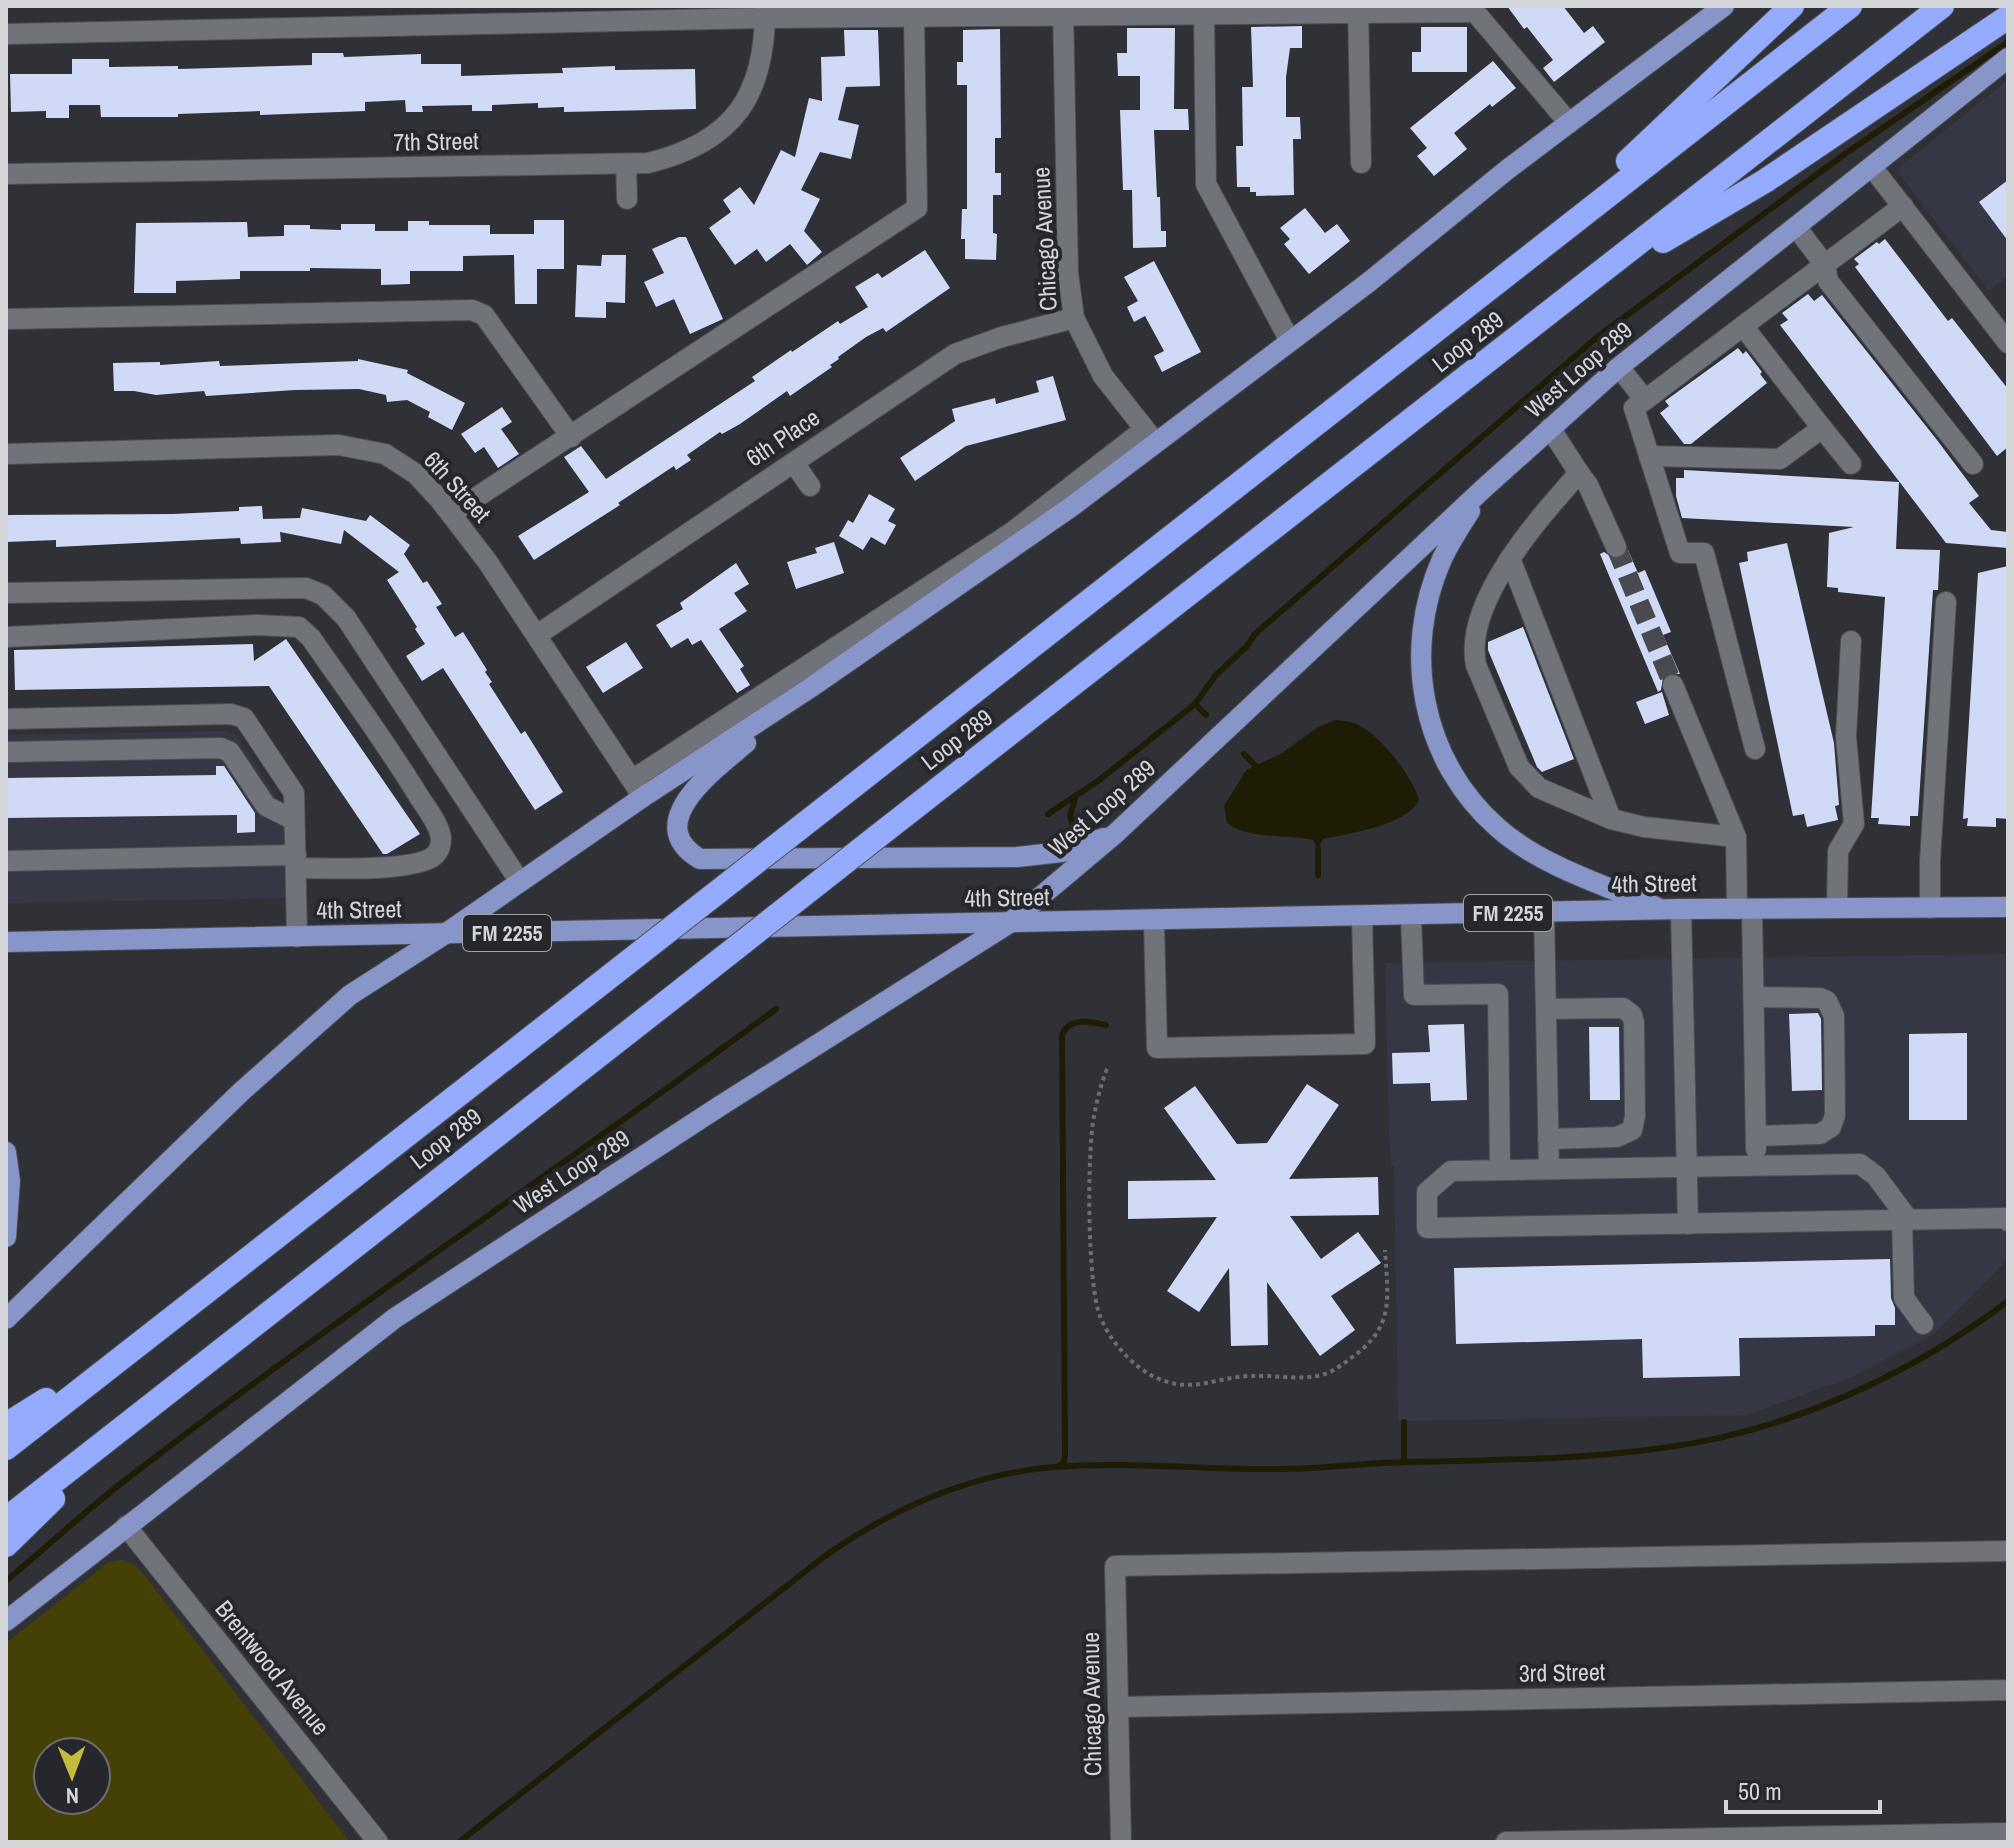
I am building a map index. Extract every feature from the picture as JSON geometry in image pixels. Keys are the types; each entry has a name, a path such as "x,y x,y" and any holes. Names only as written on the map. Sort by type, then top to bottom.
{"highway":[{"path":"1527,257 1792,6"},
{"name":"Loop 289","path":"6,1448 1850,6"},
{"name":"Loop 289","path":"6,1519 1942,6"},
{"path":"1471,376 1666,239 1765,181 2008,17"},
{"path":"6,1425 153,1333"},
{"path":"6,1545 134,1420"}],"main road":[{"path":"6,1319 242,1091 350,995 520,882 637,788 810,688 972,578 1150,436 1290,341 1369,282 1508,169 1724,6"},
{"name":"West Loop 289","path":"6,1621 395,1318 1008,924 1116,833 1483,489 1619,367 2008,58"},
{"path":"1483,489 1442,558 1427,603 1421,674 1432,732 1463,791 1498,829 1560,866 1672,910"},
{"path":"810,688 694,788 678,816 686,851 700,859 1017,857 1062,852 1116,833"},
{"name":"4th Street","path":"6,942 1672,910 2008,907"},
{"path":"6,1152 10,1181 6,1237"}],"street":[{"path":"6,34 765,12 914,16 1063,10 1204,13 1358,9 1475,12 1569,123"},
{"path":"1358,9 1361,163"},
{"name":"Chicago Avenue","path":"1063,10 1068,273 1074,318 1103,376 1150,436"},
{"name":"7th Street","path":"6,174 648,163 681,155 725,127 743,105 756,82 764,49 765,12"},
{"path":"1204,13 1206,184 1290,341"},
{"path":"451,514 917,208 914,16"},
{"path":"626,164 627,199"},
{"path":"1872,167 2008,343"},
{"path":"1755,749 1704,553 1680,553 1634,408 1903,206"},
{"path":"1796,227 1825,265 1828,281 1973,464"},
{"path":"6,319 472,310 484,315 571,437"},
{"name":"6th Place","path":"537,635 955,354 1002,337 1074,318"},
{"path":"1743,326 1851,464"},
{"path":"1619,367 1645,400"},
{"path":"1550,428 1588,485 1616,547"},
{"path":"1649,456 1780,459 1822,428"},
{"path":"637,788 1150,436"},
{"name":"6th Street","path":"6,454 339,445 385,454 416,474 451,514 537,635 637,788"},
{"path":"794,463 810,486"},
{"path":"1579,473 1510,558 1479,621 1473,651 1476,665 1519,767 1526,777 1554,796 1611,819 1673,832 1736,837"},
{"path":"1510,558 1611,819"},
{"path":"6,593 306,588 323,595 346,618 520,882"},
{"path":"1930,908 1930,861 1946,602"},
{"path":"6,637 257,625 299,627 311,638 404,772 441,838 440,848 426,861 401,867 296,861 6,861"},
{"path":"1837,908 1838,851 1854,824 1846,737 1851,641"},
{"path":"1673,685 1736,837 1754,997 1756,1165"},
{"path":"6,719 231,714 244,718 294,793 297,937"},
{"path":"6,752 221,748 230,752 266,806 294,820"},
{"path":"1672,910 1688,1224"},
{"path":"1544,913 1549,1169"},
{"path":"1411,916 1414,995 1498,994 1500,1170"},
{"path":"1154,921 1157,1048 1349,1045 1365,1044 1362,917"},
{"path":"1754,997 1820,998 1827,1001 1834,1016 1835,1115 1831,1127 1820,1134 1756,1136"},
{"path":"1546,1009 1623,1008 1632,1015 1634,1023 1635,1116 1632,1130 1617,1137 1548,1139"},
{"path":"1923,1324 1904,1298 1905,1219 1876,1176 1864,1165 1451,1171 1427,1192 1427,1228 1905,1219 2005,1218 2008,1221"},
{"name":"Brentwood Avenue","path":"126,1526 378,1842"},
{"name":"Chicago Avenue","path":"1121,1842 1115,1566 2008,1551"},
{"name":"3rd Street","path":"1118,1707 2008,1690"},
{"path":"1506,1842 1773,1840 2008,1833"}],"path":[{"path":"1107,1069 1093,1118 1091,1219 1094,1296 1109,1335 1137,1365 1165,1382 1190,1386 1233,1377 1324,1375 1359,1353 1377,1335 1385,1318 1388,1292 1385,1250"}],"shaded area":[{"path":"2008,80 2008,276 1989,291 1896,170"},
{"path":"1335,720 1357,724 1386,748 1415,790 1419,800 1412,809 1376,827 1323,839 1318,849 1313,840 1247,832 1227,823 1224,806 1246,770 1282,753 1318,727"},
{"path":"223,731 236,734 283,807 287,898 6,903 6,735"},
{"path":"2008,954 2008,1259 1933,1335 1852,1377 1747,1415 1398,1421 1394,1166 1391,1166 1389,1136 1385,963"},
{"path":"122,1560 134,1564 350,1842 6,1842 6,1643 109,1562"}],"building":[{"path":"1507,6 1563,6 1584,33 1593,26 1605,42 1554,82 1543,68 1553,60"},
{"path":"1302,26 1302,48 1290,48 1286,77 1286,117 1300,117 1301,139 1293,139 1294,195 1256,196 1256,192 1250,192 1250,187 1237,187 1236,146 1243,146 1242,87 1253,87 1251,27"},
{"path":"1421,27 1467,27 1467,72 1412,72 1412,52 1421,52"},
{"path":"1127,28 1175,28 1174,109 1188,109 1189,130 1154,130 1157,197 1160,197 1161,231 1166,231 1166,247 1133,248 1132,190 1123,190 1120,110 1140,110 1140,76 1118,76 1117,53 1127,53"},
{"path":"1000,29 1001,138 995,138 995,173 1001,173 1001,195 993,195 996,260 965,259 965,239 961,239 962,209 967,209 967,85 957,85 957,62 963,62 963,30"},
{"path":"844,30 878,30 880,86 846,87 838,120 859,125 851,159 820,152 801,190 820,199 804,231 822,252 807,265 790,244 766,262 757,249 735,265 709,228 731,212 723,200 740,187 754,205 781,150 795,157 809,98 822,101 821,57 845,56"},
{"path":"312,53 343,53 344,57 421,54 421,64 461,64 461,76 563,73 562,68 615,66 615,70 695,69 696,109 564,112 564,107 538,108 538,103 492,105 492,111 472,111 472,105 422,106 423,112 406,112 405,100 365,102 365,111 260,115 260,111 178,114 178,117 101,117 100,105 69,105 69,118 46,118 46,111 11,112 10,74 72,74 72,59 109,59 109,67 178,66 178,69 312,65"},
{"path":"1493,61 1516,88 1454,133 1467,149 1434,176 1417,156 1427,148 1410,128"},
{"path":"2008,180 2008,241 1979,202"},
{"path":"1305,208 1325,233 1337,224 1350,241 1309,274 1284,244 1290,239 1280,228"},
{"path":"534,220 564,220 564,269 537,269 537,304 515,304 514,255 463,256 463,271 410,271 410,284 381,285 381,269 310,268 310,271 240,271 240,279 176,281 176,293 134,293 136,223 247,222 248,237 284,236 284,225 341,230 341,224 375,224 375,231 408,231 408,221 429,221 429,225 490,225 490,234 534,234"},
{"path":"686,237 723,319 690,334 674,299 656,307 644,282 664,273 652,249"},
{"path":"1885,239 1948,321 1952,318 2008,389 2008,447 1997,456 1855,267 1859,264 1854,259"},
{"path":"925,250 950,288 886,332 883,328 866,337 838,357 830,365 832,367 790,396 787,391 740,424 722,434 720,432 687,455 691,460 676,470 674,466 534,560 518,536 589,492 564,457 581,446 606,479 755,381 752,377 791,350 838,321 840,324 868,307 855,287 878,273 882,278"},
{"path":"602,255 626,255 625,303 606,302 606,318 575,317 577,265 601,266"},
{"path":"1154,261 1201,352 1162,372 1154,356 1164,351 1145,316 1134,322 1127,307 1138,301 1124,277"},
{"path":"1808,294 1814,301 1822,295 1937,440 1979,496 1969,503 1991,530 2008,532 2008,548 1946,543 1780,325 1788,320 1782,313"},
{"path":"1738,348 1743,354 1746,351 1767,383 1691,444 1684,444 1660,413 1669,406 1665,401"},
{"path":"358,359 408,370 407,373 465,403 452,430 428,417 430,412 407,400 387,402 386,395 359,389 206,396 204,391 156,395 114,391 113,363 160,362 160,365 219,361 220,366"},
{"path":"1053,376 1066,420 966,446 915,481 900,458 955,421 952,409 995,398 996,404 1039,392 1036,381"},
{"path":"502,407 512,422 501,429 519,454 498,468 484,447 475,453 461,434"},
{"path":"1684,470 1899,482 1896,549 1940,550 1938,590 1933,590 1918,816 1910,816 1910,826 1878,824 1879,818 1871,818 1885,597 1838,592 1838,588 1827,587 1829,533 1854,527 1682,518 1676,496 1676,478 1684,478"},
{"path":"869,494 895,509 888,521 896,525 885,545 871,537 863,550 839,536 848,520 853,523"},
{"path":"262,506 263,519 300,518 302,508 366,521 370,515 410,545 404,554 423,583 427,581 442,604 436,607 455,637 463,632 487,670 485,672 492,682 489,684 521,734 525,731 563,792 535,810 443,668 422,681 406,656 425,644 387,580 399,572 344,530 341,544 280,532 281,542 241,544 240,538 56,547 56,540 6,542 6,515 173,514 239,511 239,507"},
{"path":"834,542 844,573 796,589 787,562 817,553 815,548"},
{"path":"1787,543 1834,743 1839,805 1835,806 1838,820 1807,827 1804,814 1793,816 1739,563 1748,561 1747,552"},
{"path":"1628,550 1638,573 1645,570 1671,632 1663,635 1680,674 1669,673 1663,677 1658,692 1600,554 1604,552 1616,560"},
{"path":"736,563 749,584 734,593 747,611 719,629 744,666 740,669 750,685 737,693 701,640 692,645 688,638 671,648 656,625 683,609 680,603"},
{"path":"2008,566 2008,819 1996,818 1996,827 1967,826 1968,818 1963,819 1978,573"},
{"path":"1523,627 1574,759 1542,772 1537,767 1488,650 1488,642"},
{"path":"286,639 420,834 387,854 383,854 269,686 15,690 14,650 253,644 254,661"},
{"path":"626,642 643,668 603,693 586,667"},
{"path":"1662,692 1669,715 1645,724 1636,702"},
{"path":"216,766 224,766 255,813 255,832 237,833 237,815 6,818 6,778 216,775"},
{"path":"1818,1013 1821,1019 1822,1090 1792,1091 1789,1014"},
{"path":"1464,1024 1467,1100 1431,1101 1430,1083 1393,1084 1392,1053 1430,1052 1428,1025"},
{"path":"1589,1027 1619,1027 1620,1100 1590,1100"},
{"path":"1967,1033 1967,1120 1909,1120 1909,1034"},
{"path":"1307,1084 1339,1105 1289,1179 1378,1177 1379,1215 1290,1216 1321,1259 1358,1232 1381,1263 1331,1296 1355,1330 1320,1356 1267,1282 1268,1345 1231,1346 1229,1268 1199,1312 1167,1291 1217,1217 1128,1219 1128,1181 1216,1180 1164,1108 1195,1086 1237,1144 1267,1143"},
{"path":"1890,1259 1895,1325 1875,1325 1875,1336 1739,1338 1740,1376 1643,1378 1642,1339 1456,1344 1454,1268"}],"waterway":[{"path":"1206,715 1195,704 1216,675 1247,646 1255,634 1596,338 1842,156 2008,42"},
{"path":"1048,814 1098,781 1195,704"},
{"path":"1244,754 1255,765"},
{"path":"1075,833 1070,816 1076,795"},
{"path":"1318,849 1318,875"},
{"path":"6,1581 116,1488 211,1415 776,1009"},
{"path":"1059,1466 1064,1462 1065,1455 1062,1036 1074,1023 1106,1025"},
{"path":"459,1842 825,1556 878,1523 934,1496 992,1477 1054,1467 1110,1465 1293,1469 1567,1457 1630,1452 1708,1440 1754,1429 1844,1397 1930,1353 2008,1301"},
{"path":"1404,1422 1404,1462"}],"tunnel":[{"path":"1616,547 1673,685"}]}
